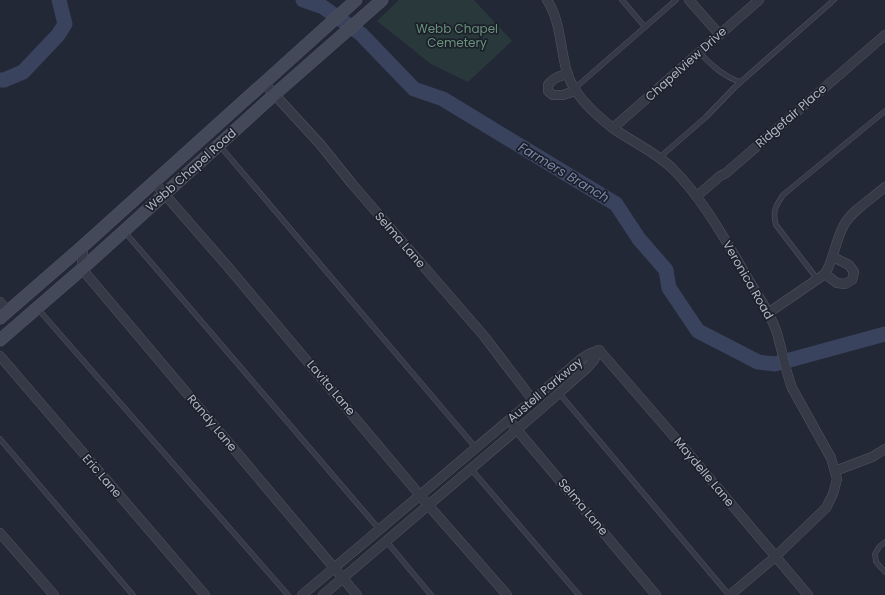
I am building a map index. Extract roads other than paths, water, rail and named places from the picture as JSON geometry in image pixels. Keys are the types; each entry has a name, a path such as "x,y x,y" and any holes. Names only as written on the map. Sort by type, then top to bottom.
{"main road":[{"name":"Webb Chapel Road","path":"0,340 82,270 275,94 382,0"},
{"name":"Webb Chapel Road","path":"3,310 83,246 354,2"}],"street":[{"name":"Veronica Road","path":"547,0 552,8 556,20 568,74 575,90 589,107 613,128 671,167 697,196 768,313 775,330 792,388 831,458 835,471 837,479 833,494 826,508 775,557 729,595"},
{"path":"689,0 719,34"},
{"name":"Chapelview Drive","path":"613,128 758,0"},
{"name":"Ridgefair Place","path":"697,196 720,176 726,173 885,35"},
{"path":"568,74 559,76 551,81 548,85 548,91 553,95 563,95 575,90"},
{"name":"Selma Lane","path":"264,83 320,144 353,185 484,336 532,399"},
{"name":"Lavita Lane","path":"154,182 421,494 429,506 507,595"},
{"path":"768,313 821,277 833,257 844,224 853,214 885,188"},
{"path":"82,270 83,246"},
{"path":"821,277 846,284 852,280 854,272 848,265 833,257"},
{"name":"Randy Lane","path":"82,270 357,595"},
{"name":"Austell Parkway","path":"302,595 509,421 532,399 581,359 599,350"},
{"name":"Austell Parkway","path":"323,595 387,542 559,393 587,368 594,360 599,350"},
{"name":"Maydelle Lane","path":"599,350 808,595"},
{"name":"Eric Lane","path":"0,356 205,595"},
{"name":"Selma Lane","path":"509,421 656,595"},
{"path":"835,471 872,457 885,450"},
{"path":"0,533 54,595"}],"lane":[{"path":"622,0 645,27"},
{"path":"575,90 676,0"},
{"path":"659,158 706,117 741,82 834,0"},
{"path":"699,52 710,63 730,78 741,82"},
{"path":"821,277 776,225 773,215 777,204 783,195 885,110"},
{"path":"219,145 476,448"},
{"path":"124,231 379,530"},
{"path":"37,308 288,595"},
{"path":"559,393 729,595"},
{"path":"0,439 133,595"},
{"path":"471,469 579,595"},
{"path":"387,542 431,595"},
{"path":"885,542 875,554 876,562 885,572"}],"waterway":[{"name":"Farmers Branch","path":"0,80 4,80 23,72 58,35 65,24 59,0"},
{"name":"Farmers Branch","path":"303,0 323,7 361,34 414,89 443,99 616,204 639,239 666,270 669,288 698,331 758,362 775,364 885,334"}],"park label":[{"name":"Webb Chapel Cemetery","path":"457,36"}]}
